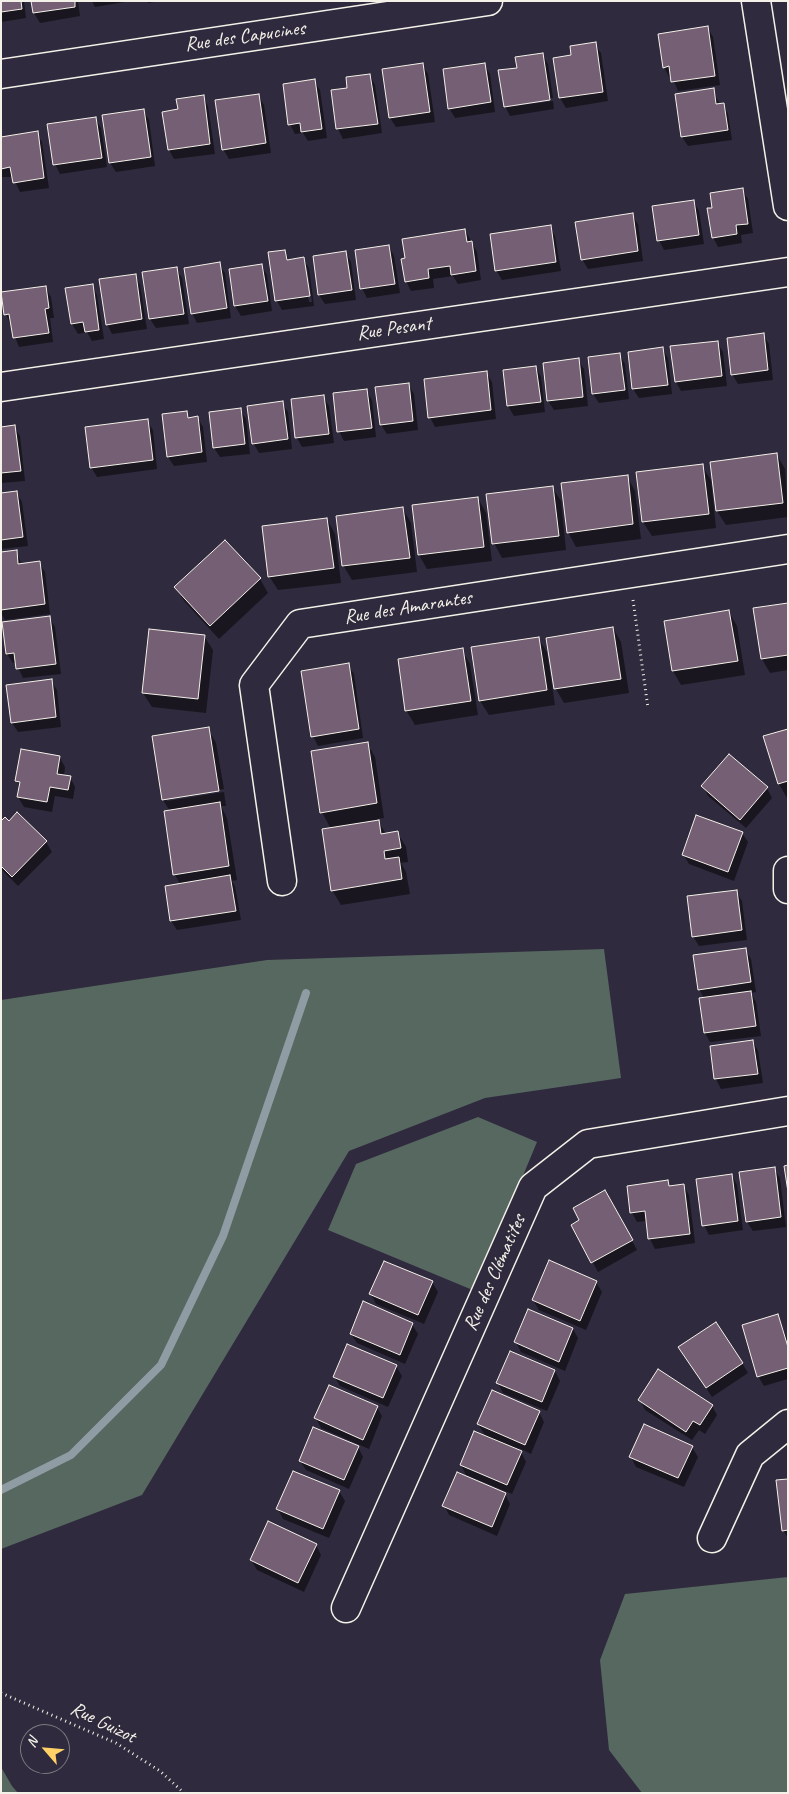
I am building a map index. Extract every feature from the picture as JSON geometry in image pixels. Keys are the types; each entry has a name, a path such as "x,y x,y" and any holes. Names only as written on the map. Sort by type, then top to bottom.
{"street":[{"name":"Rue des Capucines","path":"1,74 488,1"},
{"path":"756,1 788,206"},
{"name":"Rue Pesant","path":"1,387 788,272"},
{"name":"Rue des Amarantes","path":"282,881 254,685 300,624 629,575 788,549"},
{"path":"788,871 788,888"},
{"name":"Rue des Clématites","path":"346,1608 533,1187 588,1144 788,1111"},
{"path":"712,1538 750,1455 788,1424"}],"path":[{"path":"629,575 648,708"},
{"name":"Rue Guizot","path":"1,1693 116,1743 160,1771 184,1793"}],"green space":[{"path":"604,949 621,1078 485,1098 349,1151 142,1495 1,1549 1,1000 267,960"},
{"path":"478,1117 537,1142 475,1291 328,1230 356,1164"},
{"path":"788,1577 788,1793 642,1793 609,1750 600,1660 625,1594"},
{"path":"1,1767 12,1786 18,1793 1,1793"}],"building":[{"path":"1,1 21,1 22,9 1,12"},
{"path":"31,1 75,1 75,7 33,13"},
{"path":"708,26 715,76 671,82 669,66 663,68 658,34"},
{"path":"596,42 603,92 559,98 553,58 571,55 570,46"},
{"path":"543,53 550,100 504,107 498,70 517,68 515,57"},
{"path":"423,63 430,112 389,118 382,69"},
{"path":"485,63 491,102 448,109 443,69"},
{"path":"370,74 378,124 336,129 331,90 347,88 346,77"},
{"path":"315,79 322,129 301,132 300,123 288,125 283,84"},
{"path":"714,88 716,104 724,103 728,130 681,137 675,94"},
{"path":"259,94 266,143 222,150 215,100"},
{"path":"204,95 210,144 168,150 162,112 178,109 176,99"},
{"path":"144,109 151,157 109,163 102,115"},
{"path":"96,117 102,158 53,165 47,124"},
{"path":"38,131 44,178 13,183 10,167 1,169 1,137"},
{"path":"743,188 748,224 736,225 737,234 712,238 707,208 712,208 710,193"},
{"path":"694,200 699,235 657,241 652,206"},
{"path":"633,213 638,251 581,260 575,222"},
{"path":"551,225 556,262 495,271 490,234"},
{"path":"465,229 467,242 472,241 476,271 451,275 450,266 428,269 429,278 405,282 401,259 405,258 402,239"},
{"path":"389,245 395,284 360,289 355,250"},
{"path":"285,250 287,260 304,257 310,296 275,301 268,252"},
{"path":"346,251 352,290 318,295 313,256"},
{"path":"220,262 227,308 191,314 184,268"},
{"path":"262,264 268,301 234,306 229,269"},
{"path":"177,267 184,314 149,319 142,272"},
{"path":"136,274 142,319 106,325 99,279"},
{"path":"93,284 99,330 85,332 83,322 71,324 65,288"},
{"path":"46,286 49,308 45,309 49,333 13,338 9,314 4,315 1,292"},
{"path":"764,333 768,370 731,375 727,338"},
{"path":"718,341 722,376 675,382 670,346"},
{"path":"663,347 668,385 632,389 628,352"},
{"path":"620,353 625,390 592,394 588,357"},
{"path":"579,358 583,397 547,401 543,363"},
{"path":"536,366 541,402 507,406 503,370"},
{"path":"487,371 491,410 428,418 424,379"},
{"path":"409,383 413,421 380,425 375,387"},
{"path":"367,389 372,428 337,432 333,393"},
{"path":"324,395 329,434 295,438 291,399"},
{"path":"283,401 288,439 252,444 247,406"},
{"path":"241,408 245,444 213,448 209,412"},
{"path":"187,411 188,418 198,416 202,452 167,457 162,414"},
{"path":"148,419 153,460 90,468 85,427"},
{"path":"15,425 21,471 1,473 1,427"},
{"path":"777,453 783,503 716,511 710,462"},
{"path":"703,464 709,514 642,522 636,472"},
{"path":"628,475 633,524 567,533 561,483"},
{"path":"553,486 559,536 492,544 486,494"},
{"path":"17,491 23,537 1,540 1,493"},
{"path":"478,497 484,547 418,555 412,505"},
{"path":"403,507 410,558 342,566 336,516"},
{"path":"327,518 334,568 268,577 262,526"},
{"path":"225,540 261,578 210,626 174,587"},
{"path":"17,550 18,564 40,561 45,604 1,610 1,552"},
{"path":"788,603 788,655 761,659 753,608"},
{"path":"729,610 738,661 672,671 664,621"},
{"path":"50,616 56,664 16,669 14,653 6,654 2,622"},
{"path":"613,627 621,679 554,689 546,638"},
{"path":"149,629 205,635 198,699 142,693"},
{"path":"539,637 547,690 479,701 471,647"},
{"path":"463,648 471,701 405,711 398,659"},
{"path":"349,663 359,729 311,737 301,671"},
{"path":"52,679 56,717 11,723 6,685"},
{"path":"209,727 219,791 162,800 152,736"},
{"path":"788,729 788,781 778,784 763,736"},
{"path":"368,742 377,803 320,813 311,751"},
{"path":"21,749 60,756 57,774 71,776 68,790 50,787 47,802 17,797 20,782 15,781"},
{"path":"729,754 768,787 740,820 701,786"},
{"path":"220,802 229,866 173,875 164,811"},
{"path":"17,812 47,841 12,877 1,866 1,821 5,817 9,821"},
{"path":"696,815 743,832 728,872 682,855"},
{"path":"379,820 381,834 398,831 401,848 384,851 385,859 399,857 402,879 331,891 322,829"},
{"path":"230,875 236,911 170,921 165,886"},
{"path":"737,890 742,930 692,937 687,896"},
{"path":"746,948 751,982 698,990 693,955"},
{"path":"751,991 756,1026 704,1033 699,998"},
{"path":"753,1040 758,1074 714,1079 710,1046"},
{"path":"788,1165 788,1192 784,1166"},
{"path":"775,1167 781,1217 746,1222 739,1172"},
{"path":"732,1174 738,1221 702,1226 696,1179"},
{"path":"668,1180 669,1186 684,1184 690,1234 648,1239 645,1211 630,1213 627,1186"},
{"path":"605,1190 633,1240 591,1263 571,1225 579,1220 573,1208"},
{"path":"549,1260 597,1281 580,1321 532,1300"},
{"path":"384,1261 433,1281 418,1315 369,1294"},
{"path":"363,1301 413,1323 400,1355 350,1334"},
{"path":"528,1309 573,1328 559,1362 514,1342"},
{"path":"778,1314 788,1347 788,1368 757,1377 742,1325"},
{"path":"716,1322 743,1363 706,1388 678,1347"},
{"path":"347,1344 397,1365 383,1398 333,1377"},
{"path":"510,1351 555,1370 542,1402 496,1383"},
{"path":"658,1369 713,1405 700,1425 693,1421 686,1432 638,1400"},
{"path":"329,1385 378,1406 363,1440 314,1418"},
{"path":"492,1390 540,1411 525,1445 477,1424"},
{"path":"644,1424 693,1446 678,1478 629,1457"},
{"path":"313,1427 359,1446 344,1480 299,1461"},
{"path":"474,1431 522,1451 507,1485 460,1465"},
{"path":"293,1471 340,1490 323,1529 276,1509"},
{"path":"457,1472 506,1493 492,1527 442,1506"},
{"path":"788,1479 788,1530 782,1531 776,1480"},
{"path":"268,1521 317,1544 298,1583 250,1560"}],"waterway":[{"path":"1,1490 71,1455 161,1365 223,1236 306,993"}]}
